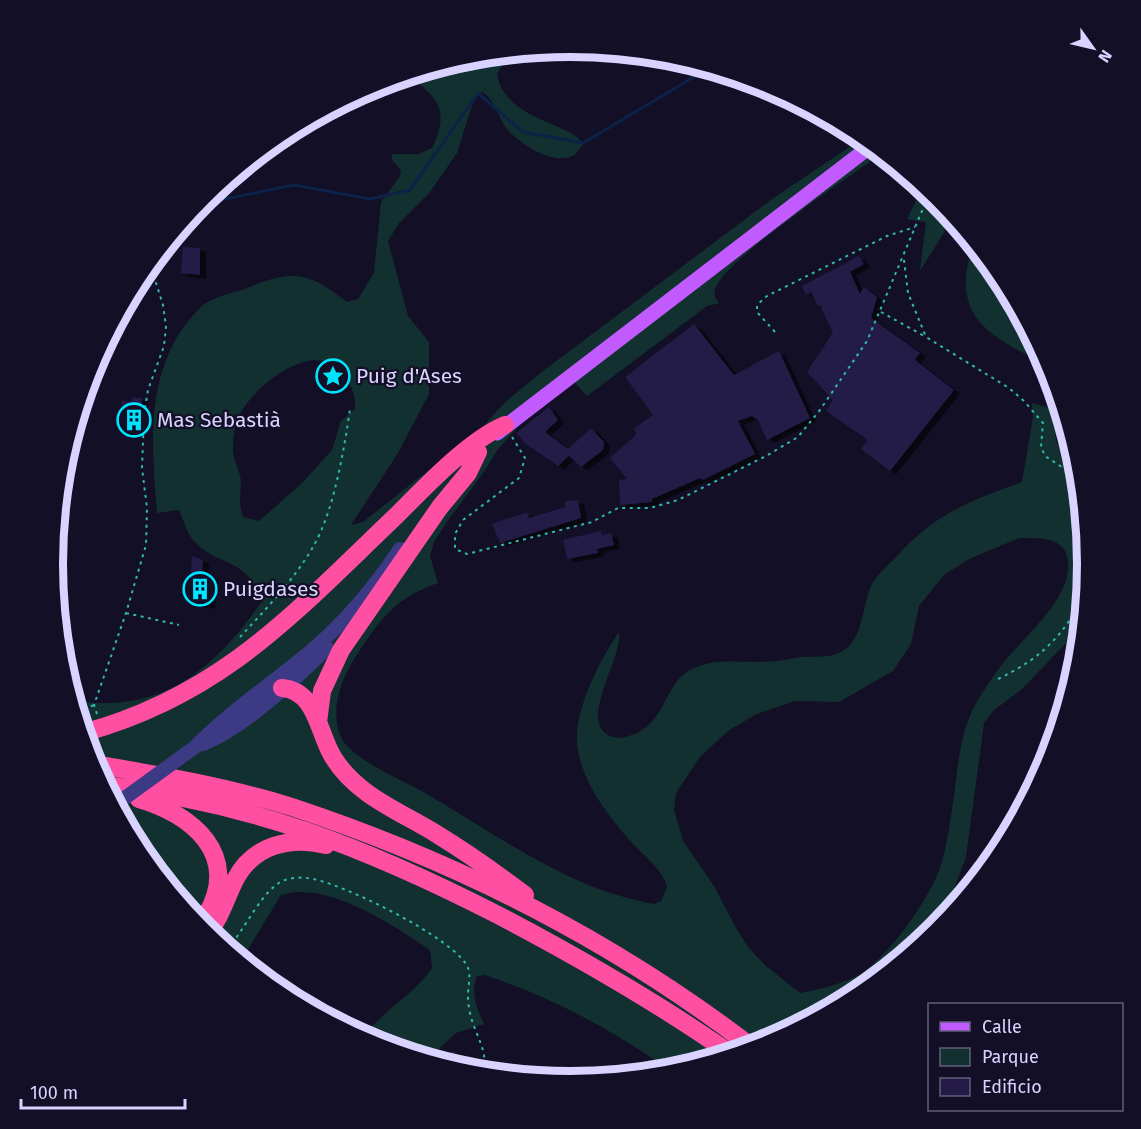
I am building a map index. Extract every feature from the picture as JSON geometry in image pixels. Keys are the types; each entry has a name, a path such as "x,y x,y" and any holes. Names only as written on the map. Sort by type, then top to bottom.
{"highway":[{"path":"91,731 123,721 162,705 202,684 233,664 301,607 436,476 492,430 505,424"},
{"path":"318,724 322,691 341,650 440,507 468,473 478,452"},
{"path":"282,688 296,691 304,697 333,757 356,784 473,858 558,919 615,953 743,1041"},
{"path":"105,766 213,787 291,807 429,860 558,919"},
{"path":"113,785 130,786 228,806 298,826 369,853 437,883 581,958 661,1006 723,1048"},
{"path":"115,790 160,805 183,817 209,846 216,864 217,889 205,916"},
{"path":"214,925 239,873 251,859 266,849 283,843 308,842 369,853"}],"main road":[{"path":"478,452 505,424 864,151"}],"street":[{"path":"121,800 199,743 221,722 314,649 393,560 427,510 478,452"},
{"path":"199,743 216,739 282,688 349,624 386,575 393,560"}],"path":[{"path":"505,424 525,458 519,478 463,520 455,534 455,549 466,554 592,522 618,508 650,508 678,500 766,456 798,436 820,410 867,341 925,203"},
{"path":"775,332 757,312 757,305 767,296 887,236 915,227"},
{"path":"903,257 908,293 926,337"},
{"path":"84,709 94,705 126,613 146,545 147,508 142,468 144,414 148,390 164,346 166,327 163,305 154,276"},
{"path":"880,312 926,337 1024,401 1043,423 1041,447 1045,456 1069,472"},
{"path":"236,642 266,610 313,547 333,489 350,409"},
{"path":"998,679 1029,662 1063,633 1076,609"},
{"path":"126,613 179,624"},
{"path":"233,943 273,887 285,879 308,878 392,912 454,949 469,969 470,1013 484,1054 485,1064"}],"green space":[{"path":"504,61 497,74 503,90 513,102 526,112 568,131 583,145 574,155 566,158 557,158 538,152 521,142 508,130 494,104 482,92 473,102 457,153 430,192 399,223 388,241 408,316 429,342 429,394 398,453 351,525 363,522 482,428 505,402 543,371 772,199 854,144 874,159 742,257 716,287 716,300 720,303 707,306 587,396 575,383 527,417 498,449 434,542 430,556 438,583 411,595 391,610 366,641 347,672 339,694 336,717 342,739 348,747 368,762 425,793 528,855 593,887 654,904 661,901 667,887 662,875 606,811 583,770 579,756 577,729 584,700 604,656 619,632 614,659 602,693 599,723 606,733 620,738 635,734 647,727 662,707 673,686 690,670 699,666 717,662 766,662 837,654 855,638 873,582 912,541 955,510 986,495 1022,482 1033,417 1032,403 1050,408 1052,404 1058,422 1056,437 1065,453 1074,498 1077,531 1077,598 1074,633 1021,690 994,710 984,723 966,857 949,902 905,946 879,967 824,1004 765,1033 702,1055 660,1064 576,1013 530,992 484,975 477,976 474,994 484,1024 456,1033 434,1053 369,1030 416,987 432,968 430,950 378,918 338,899 299,892 281,895 245,954 189,899 149,846 115,789 82,701 107,703 135,700 161,693 184,681 206,666 226,647 262,601 248,576 240,569 212,555 193,540 179,510 157,513 153,431 160,377 169,352 182,329 201,307 223,296 289,276 311,279 347,302 358,299 374,273 381,202 400,176 401,170 392,160 392,154 418,154 432,148 437,135 440,124 438,106 434,98 416,81 439,74","holes":["314,360 334,362 352,389 355,409 341,421 332,450 302,483 259,521 243,517 240,503 241,481 233,449 237,421 242,411 258,390 280,373 303,362","1019,538 1051,540 1063,548 1068,563 1067,577 1054,604 999,668 981,694 970,716 960,752 947,843 934,882 901,934 868,968 844,982 800,993 766,966 748,947 736,928 714,886 683,841 674,810 676,793 700,757 729,730 757,714 795,701 839,702 893,671 911,644 919,606 944,575 969,559"]},
{"path":"919,196 948,226 920,271 926,222 907,219"},
{"path":"971,254 1010,311 1034,358 1009,345 980,322 971,307 966,290 967,269"},
{"path":"1021,798 1004,828 1010,813"}],"building":[{"path":"183,247 200,248 200,275 181,273"},
{"path":"859,256 864,264 850,272 860,294 864,287 877,297 871,318 920,353 915,360 954,390 890,471 861,449 868,440 826,411 833,400 807,372 833,333 820,305 818,306 811,292 806,295 802,286"},
{"path":"694,324 734,375 779,351 810,418 767,440 758,420 752,416 738,421 755,454 703,480 700,478 652,499 652,502 620,505 619,480 627,479 610,458 637,434 633,429 653,415 625,377"},
{"name":"Mas Sebastià","path":"132,397 142,398 139,430 128,429 130,412 121,411 122,401 131,402"},
{"path":"549,407 558,420 545,432 568,449 591,428 604,442 603,450 581,467 569,456 558,466 526,444 516,433"},
{"path":"578,500 581,518 500,543 492,524 527,512 529,518 565,507 565,501"},
{"path":"601,531 602,535 611,533 614,545 597,549 598,553 567,559 563,540"},
{"name":"Puigdases","path":"192,556 203,560 202,575 212,576 209,605 189,602"},
{"path":"453,1051 461,1060 447,1057"}],"waterway":[{"path":"218,200 294,185 370,199 410,190 478,93 523,132 583,143 700,74"}],"place":[{"name":"Puig d'Ases","path":"333,376"},
{"name":"Mas Sebastià","path":"134,420"},
{"name":"Puigdases","path":"200,589"}]}
